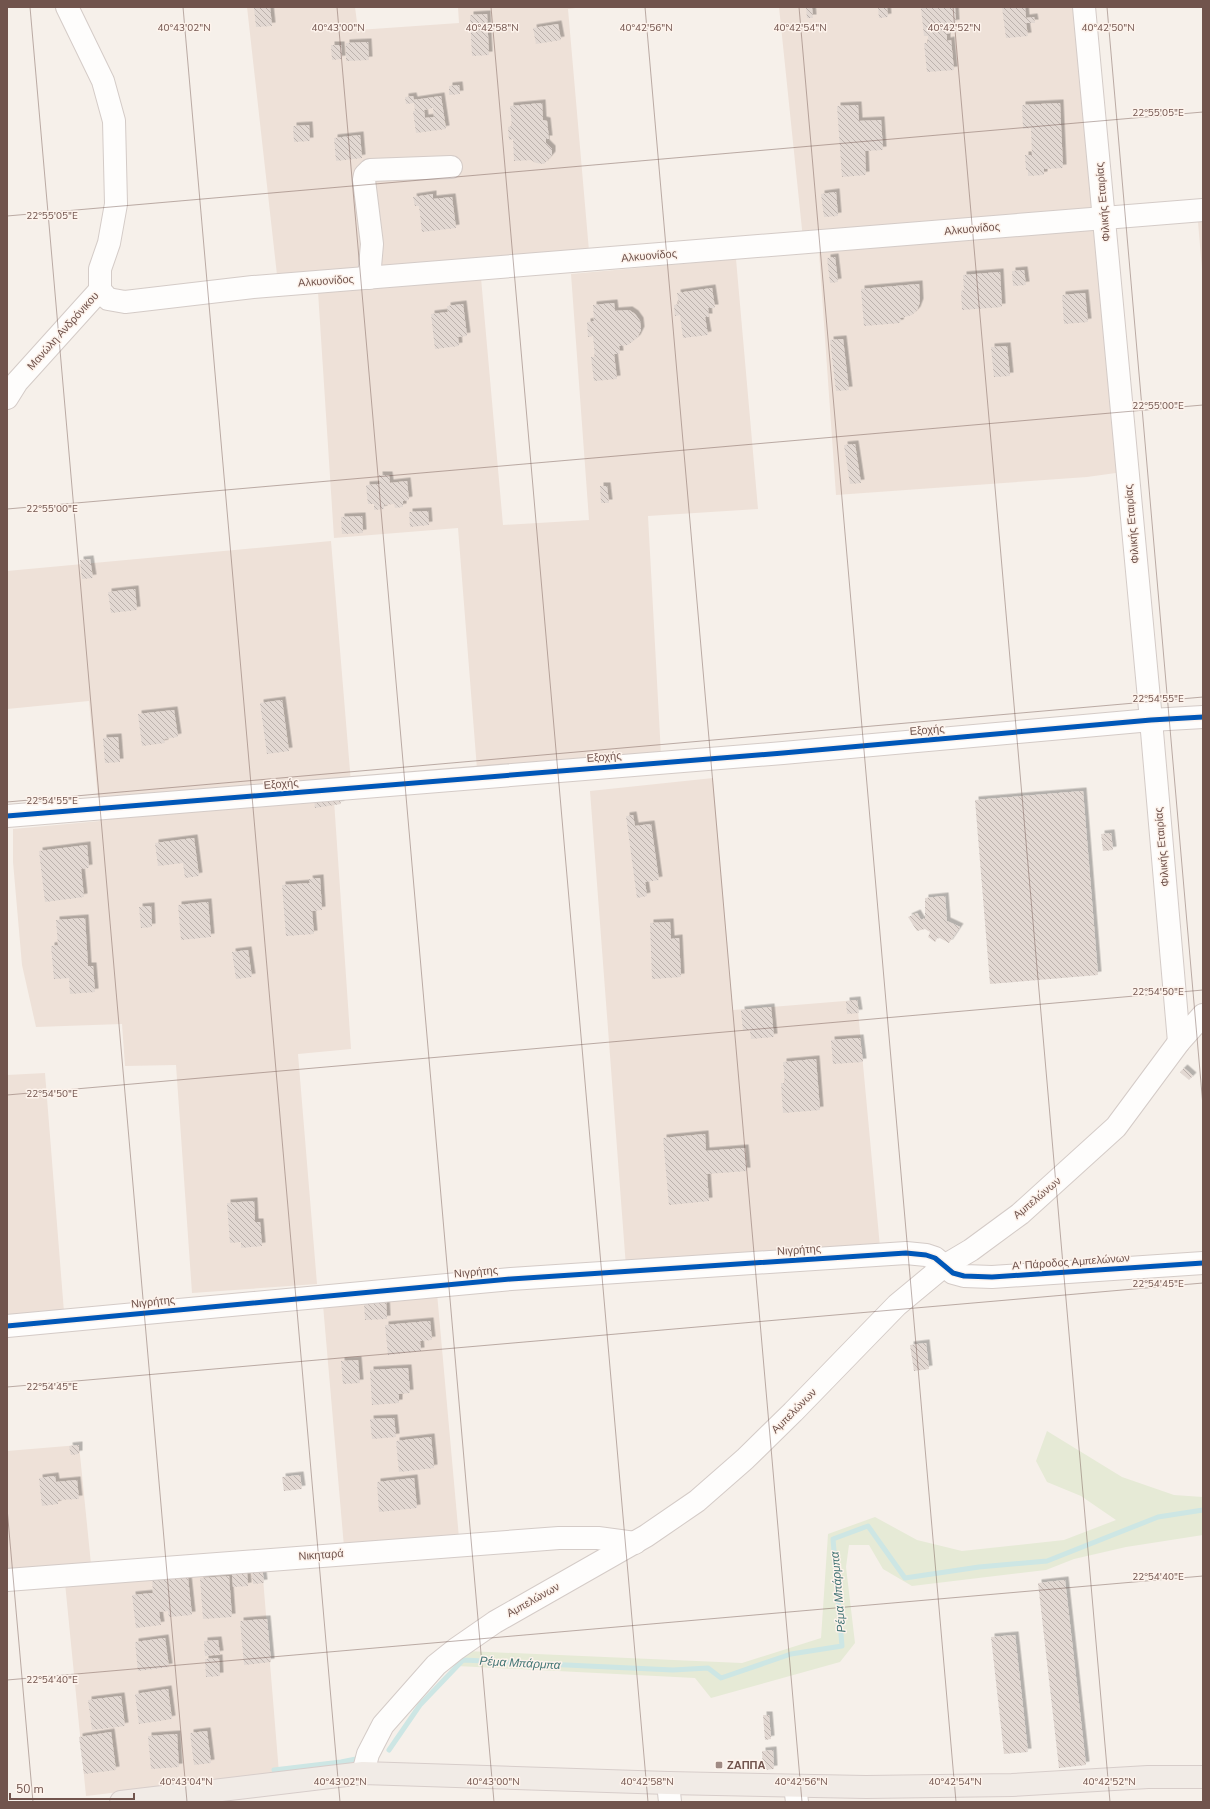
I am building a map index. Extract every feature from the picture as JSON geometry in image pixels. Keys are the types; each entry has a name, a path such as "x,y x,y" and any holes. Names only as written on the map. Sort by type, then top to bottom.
{"main road":[{"path":"121,1802 363,1773 669,1792 796,1794 1012,1785 1148,1777 1203,1777"}],"street":[{"name":"Μανώλη Ανδρόνικου","path":"7,398 17,382 100,290 100,269 109,243 116,204 114,121 103,81 67,7"},
{"name":"Φιλικής Εταιρίας","path":"1084,7 1151,720 1179,1042"},
{"path":"369,278 372,244 364,180 365,175 370,170 451,167"},
{"name":"Αλκυονίδος","path":"100,290 108,299 125,302 253,287 1203,210"},
{"name":"Εξοχής","path":"7,816 783,753 1151,720 1203,718"},
{"name":"Αμπελώνων","path":"363,1773 368,1754 384,1726 436,1665 495,1622 635,1543 696,1501 745,1459 897,1305 944,1266 972,1250 1020,1214 1116,1127 1179,1042 1203,1015"},
{"name":"Νιγρήτης","path":"7,1326 503,1280 906,1253 926,1255 935,1258 944,1266"},
{"name":"Α' Πάροδος Αμπελώνων","path":"944,1266 953,1274 992,1277 1203,1263"},
{"name":"Νικηταρά","path":"7,1580 559,1538 598,1538 635,1543"}],"shaded area":[{"path":"247,7 355,7 358,30 459,23 458,7 583,7 568,9 589,251 277,275"},
{"path":"779,7 1078,7 1123,472 1087,477 836,495 818,238 803,239"},
{"path":"1198,222 1203,222 1203,281"},
{"path":"736,259 758,509 648,516 661,755 477,769 458,528 334,538 318,292 481,278 503,525 589,520 571,274"},
{"path":"331,541 351,783 333,786 351,1049 298,1054 317,1284 192,1293 176,1065 125,1066 122,1024 36,1027 22,965 13,862 13,829 100,821 89,701 7,709 7,571"},
{"path":"713,778 733,1010 857,1000 880,1247 626,1267 590,791"},
{"path":"45,1073 64,1312 7,1317 7,1075"},
{"path":"437,1293 459,1538 344,1547 323,1305"},
{"path":"79,1445 91,1564 7,1572 7,1451"},
{"path":"262,1566 279,1773 86,1796 65,1583"}],"green space":[{"path":"1047,1431 1122,1477 1174,1495 1203,1497 1203,1535 1126,1547 1074,1559 1046,1570 912,1586 883,1569 869,1545 849,1545 846,1567 855,1643 840,1662 711,1698 695,1678 457,1666 467,1651 742,1663 821,1638 828,1534 875,1517 917,1540 962,1551 1064,1540 1116,1520 1081,1496 1047,1482 1036,1461"}],"building":[{"path":"254,7 270,7 272,26 256,27"},
{"path":"806,7 812,7 813,18 807,18"},
{"path":"878,7 887,7 888,17 879,18"},
{"path":"955,7 956,23 949,24 950,33 947,34 947,41 951,40 954,70 927,72 924,43 928,43 928,36 924,36 921,8"},
{"path":"1002,7 1025,7 1026,18 1034,17 1035,23 1026,23 1028,36 1006,38"},
{"path":"487,14 489,55 472,56 470,15"},
{"path":"558,24 561,40 536,44 533,28"},
{"path":"368,42 369,60 346,61 346,43"},
{"path":"331,45 341,45 342,59 332,60"},
{"path":"459,85 460,94 449,95 449,86"},
{"path":"413,96 414,100 441,96 446,129 416,133 413,111 415,111 414,103 406,104 405,97","holes":["433,108 434,117 425,118 424,110"]},
{"path":"542,103 543,120 547,121 549,139 546,139 546,143 552,149 552,155 544,164 536,163 531,160 514,161 513,139 509,140 508,127 512,126 510,106"},
{"path":"1060,103 1063,168 1044,169 1044,175 1028,176 1025,155 1032,155 1031,128 1023,129 1022,105"},
{"path":"858,105 859,121 881,120 883,150 865,151 866,175 842,177 837,106"},
{"path":"309,125 310,141 294,142 293,126"},
{"path":"360,135 362,158 336,161 334,138"},
{"path":"836,192 838,216 824,217 821,194"},
{"path":"433,194 433,199 452,197 456,228 422,232 419,206 415,206 413,197"},
{"path":"835,257 838,282 830,283 827,258"},
{"path":"1024,270 1026,285 1013,286 1012,271"},
{"path":"1000,272 1002,307 962,310 961,291 964,290 963,275"},
{"path":"919,284 920,302 917,310 912,315 901,318 900,323 864,326 861,289"},
{"path":"712,288 715,308 708,308 709,317 705,317 708,335 683,338 680,315 675,316 674,305 679,304 677,293"},
{"path":"1085,293 1088,322 1064,324 1062,295"},
{"path":"614,303 615,311 629,310 635,314 640,321 641,330 637,338 628,345 619,346 620,354 614,354 617,379 594,381 591,357 595,357 593,336 588,337 587,322 594,321 593,305"},
{"path":"463,304 467,336 458,337 459,346 435,349 431,314 448,312 447,306"},
{"path":"843,339 849,390 836,391 830,340"},
{"path":"1007,346 1010,376 994,377 991,347"},
{"path":"855,444 861,483 850,484 844,445"},
{"path":"379,475 389,475 390,483 407,481 409,500 403,501 403,507 395,508 394,504 384,505 384,509 374,510 374,504 368,504 366,485 380,484"},
{"path":"600,486 607,486 609,503 601,503"},
{"path":"428,511 429,525 410,527 409,512"},
{"path":"362,516 363,533 342,534 341,517"},
{"path":"90,559 93,578 82,579 80,560"},
{"path":"135,589 137,610 111,613 108,592"},
{"path":"282,700 289,751 267,754 260,703"},
{"path":"174,710 178,737 164,739 165,743 142,746 138,714"},
{"path":"118,737 120,762 105,763 103,738"},
{"path":"1083,791 1098,975 990,984 975,800"},
{"path":"339,795 341,804 315,808 314,799"},
{"path":"633,815 635,826 651,824 659,880 645,882 647,896 637,898 626,816"},
{"path":"1111,833 1113,850 1103,851 1101,834"},
{"path":"194,838 199,876 185,878 183,863 158,866 155,843"},
{"path":"87,845 89,868 81,869 84,897 45,902 39,851"},
{"path":"320,878 322,910 312,911 314,934 286,936 282,885 310,883 309,879"},
{"path":"945,896 947,921 960,927 949,943 938,937 935,942 928,937 930,932 925,929 917,931 908,917 917,913 921,920 925,918 925,898"},
{"path":"208,902 211,937 181,940 178,905"},
{"path":"151,906 152,927 141,928 139,907"},
{"path":"85,918 88,966 93,966 95,992 70,994 69,978 54,979 51,946 58,945 56,920"},
{"path":"670,922 671,939 679,938 681,977 652,979 650,923"},
{"path":"248,950 252,977 236,979 232,952"},
{"path":"857,1000 859,1013 847,1014 846,1001"},
{"path":"771,1007 774,1037 751,1039 750,1030 743,1031 741,1010"},
{"path":"860,1038 863,1062 833,1064 831,1040"},
{"path":"816,1059 820,1110 783,1113 781,1083 785,1083 783,1062"},
{"path":"1184,1068 1193,1076 1189,1080 1180,1072"},
{"path":"705,1134 706,1151 745,1148 747,1171 707,1174 709,1201 669,1205 663,1138"},
{"path":"254,1201 255,1222 260,1222 262,1246 241,1248 241,1242 230,1243 227,1203"},
{"path":"386,1300 387,1319 365,1320 364,1302"},
{"path":"430,1321 432,1340 420,1341 421,1351 388,1355 385,1325"},
{"path":"926,1343 929,1369 914,1371 910,1345"},
{"path":"358,1360 360,1383 343,1384 341,1361"},
{"path":"408,1368 410,1393 399,1394 399,1403 372,1405 370,1370"},
{"path":"394,1418 396,1437 372,1439 370,1419"},
{"path":"431,1437 434,1468 399,1472 396,1441"},
{"path":"79,1445 79,1454 71,1455 69,1446"},
{"path":"300,1475 302,1489 284,1491 282,1477"},
{"path":"55,1476 56,1482 77,1480 79,1499 58,1500 58,1504 42,1506 39,1478"},
{"path":"414,1478 417,1508 379,1512 377,1482"},
{"path":"262,1566 264,1583 253,1584 251,1567"},
{"path":"247,1571 248,1586 233,1587 232,1572"},
{"path":"229,1576 232,1617 203,1619 200,1578"},
{"path":"188,1578 192,1615 169,1617 168,1611 159,1612 161,1625 136,1628 132,1595 153,1593 152,1580"},
{"path":"1065,1580 1086,1765 1059,1768 1038,1583"},
{"path":"267,1619 271,1662 244,1665 240,1621"},
{"path":"1015,1635 1028,1752 1004,1754 991,1637"},
{"path":"165,1638 169,1667 138,1671 135,1642"},
{"path":"218,1640 220,1654 205,1656 204,1641"},
{"path":"219,1658 220,1676 206,1677 205,1659"},
{"path":"168,1689 172,1719 139,1724 135,1694"},
{"path":"121,1696 125,1726 92,1730 88,1700"},
{"path":"763,1715 769,1715 771,1739 765,1740"},
{"path":"207,1731 211,1763 194,1765 190,1733"},
{"path":"111,1732 116,1770 84,1774 79,1737"},
{"path":"177,1734 179,1767 151,1769 148,1736"},
{"path":"773,1750 774,1769 763,1770 762,1751"}],"waterway":[{"name":"Ρέμα Μπάρμπα","path":"389,1750 420,1705 463,1660 673,1670 708,1668 721,1678 791,1654 842,1646 833,1539 868,1526 905,1578 979,1567 1047,1561 1158,1517 1203,1510"},
{"name":"Ρέμα Μπάρμπα","path":"274,1770 356,1759"}],"cycle path":[{"path":"7,816 783,753 1151,720 1203,717"},
{"path":"7,1326 511,1279 906,1253 926,1255 935,1258 953,1273 964,1276 992,1277 1203,1263"}],"place":[{"name":"ΖΑΠΠΑ","path":"719,1765"}]}
